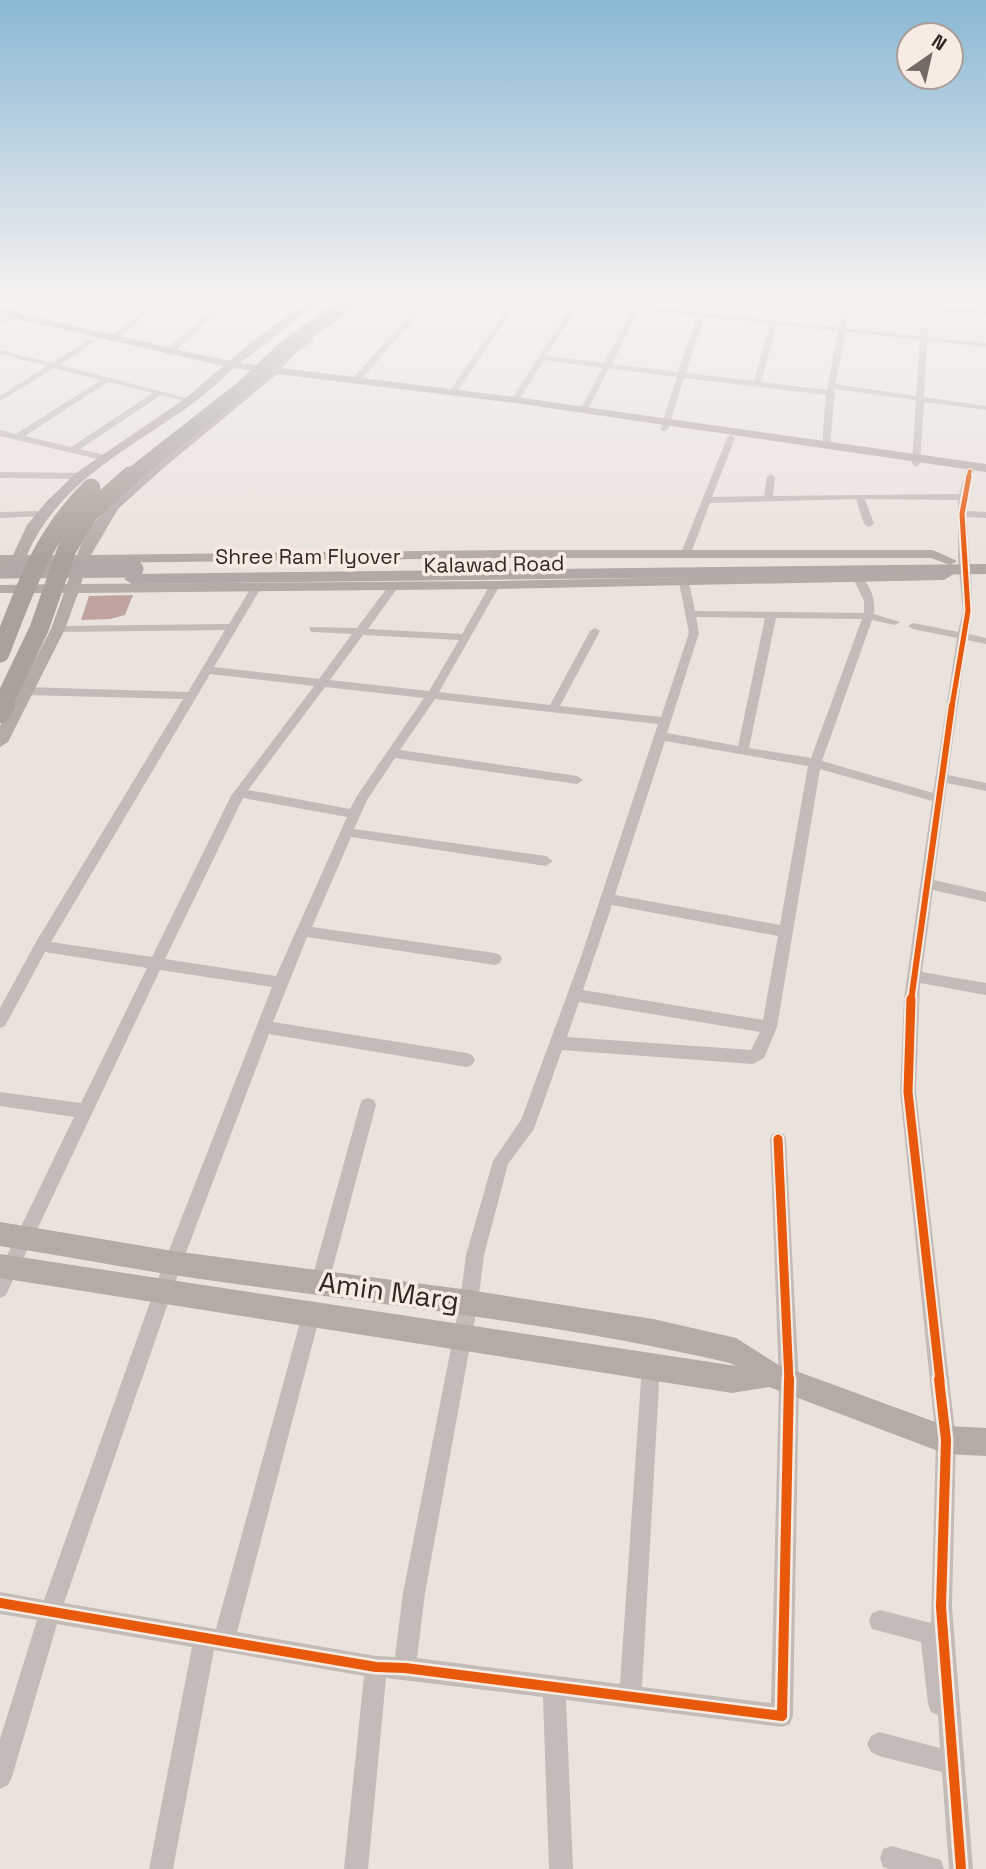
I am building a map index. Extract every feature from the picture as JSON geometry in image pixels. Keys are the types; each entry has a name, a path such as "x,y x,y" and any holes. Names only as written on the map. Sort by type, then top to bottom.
{"highway":[{"path":"0,653 36,561 66,513 121,463 223,386"},
{"path":"0,711 39,629 67,549 89,513 103,498 166,446 245,386"}],"main road":[{"name":"Kalawad Road","path":"958,565 986,559"},
{"name":"Shree Ram Flyover","path":"1,589 930,565"},
{"name":"Kalawad Road","path":"958,565 986,569"},
{"name":"Shree Ram Flyover","path":"0,570 958,565"}],"street":[{"path":"0,399 21,386"},
{"path":"18,437 96,386"},
{"path":"136,386 190,400"},
{"path":"1,589 32,528 80,476 207,386"},
{"path":"0,742 58,629 83,558 113,507 157,467 257,386"},
{"path":"366,386 825,444 986,473"},
{"path":"397,386 584,410 731,439 986,468"},
{"path":"452,393 457,386"},
{"path":"515,400 524,386"},
{"path":"584,410 598,386"},
{"path":"665,425 677,386"},
{"path":"784,386 920,398 986,408"},
{"path":"825,444 832,386"},
{"path":"915,461 921,386"},
{"path":"73,450 160,392"},
{"path":"0,433 106,458"},
{"path":"686,553 731,439"},
{"path":"961,1869 952,1810 937,1635 941,1607 946,1440 908,1092 914,976 968,611 958,565 963,497 971,471"},
{"path":"0,475 80,476"},
{"path":"768,498 771,477"},
{"path":"708,500 860,496 963,497"},
{"path":"860,496 869,524"},
{"path":"0,515 43,514"},
{"path":"962,514 986,515"},
{"name":"Kalawad Road","path":"0,559 686,553 933,554 958,565 944,576 495,585 1,589"},
{"path":"558,1043 753,1057 759,1053 769,1027 815,763 868,616 870,602 858,578"},
{"path":"405,1668 414,1593 463,1337 475,1255 501,1161 528,1124 575,995 694,633 684,582"},
{"path":"0,1777 50,1612 173,1263 281,983 361,799 432,695 495,585"},
{"path":"3,1274 12,1235 84,1111 240,793 394,586"},
{"path":"0,1022 41,946 256,588"},
{"path":"691,614 868,616 895,622"},
{"path":"743,750 771,616"},
{"path":"913,626 986,641"},
{"path":"58,629 231,627"},
{"path":"314,629 465,637"},
{"path":"553,709 595,631"},
{"path":"206,670 664,721"},
{"path":"25,691 190,696"},
{"path":"659,736 815,763 939,799"},
{"path":"392,753 577,780"},
{"path":"942,778 986,786"},
{"path":"240,793 354,814"},
{"path":"346,832 546,861"},
{"path":"927,884 986,897"},
{"path":"607,899 786,932"},
{"path":"303,931 495,959"},
{"path":"41,946 281,983"},
{"path":"914,976 986,989"},
{"path":"575,995 769,1027"},
{"path":"264,1027 467,1060"},
{"path":"0,1100 84,1111"},
{"path":"320,1282 368,1105"},
{"path":"0,1603 376,1667 405,1668 782,1716 778,1139"},
{"name":"Amin Marg","path":"12,1235 173,1263 469,1302 653,1332 736,1351 779,1378 946,1440 986,1442"},
{"name":"Amin Marg","path":"3,1274 164,1291 732,1380 779,1378"},
{"path":"161,1869 214,1640 310,1315"},
{"path":"630,1696 651,1366"},
{"path":"880,1621 937,1635"},
{"path":"356,1869 376,1667"},
{"path":"554,1687 561,1869"},
{"path":"879,1744 948,1762"},
{"path":"952,1810 952,1869"},
{"path":"892,1858 932,1869"}],"building":[{"path":"133,595 125,615 110,619 81,620 89,596"}],"cycle path":[{"path":"961,1869 941,1607 946,1440 908,1092 911,998 958,661 968,611 962,514 963,497 970,471"},
{"path":"0,1603 376,1667 405,1668 782,1716 789,1382 778,1139"}]}
